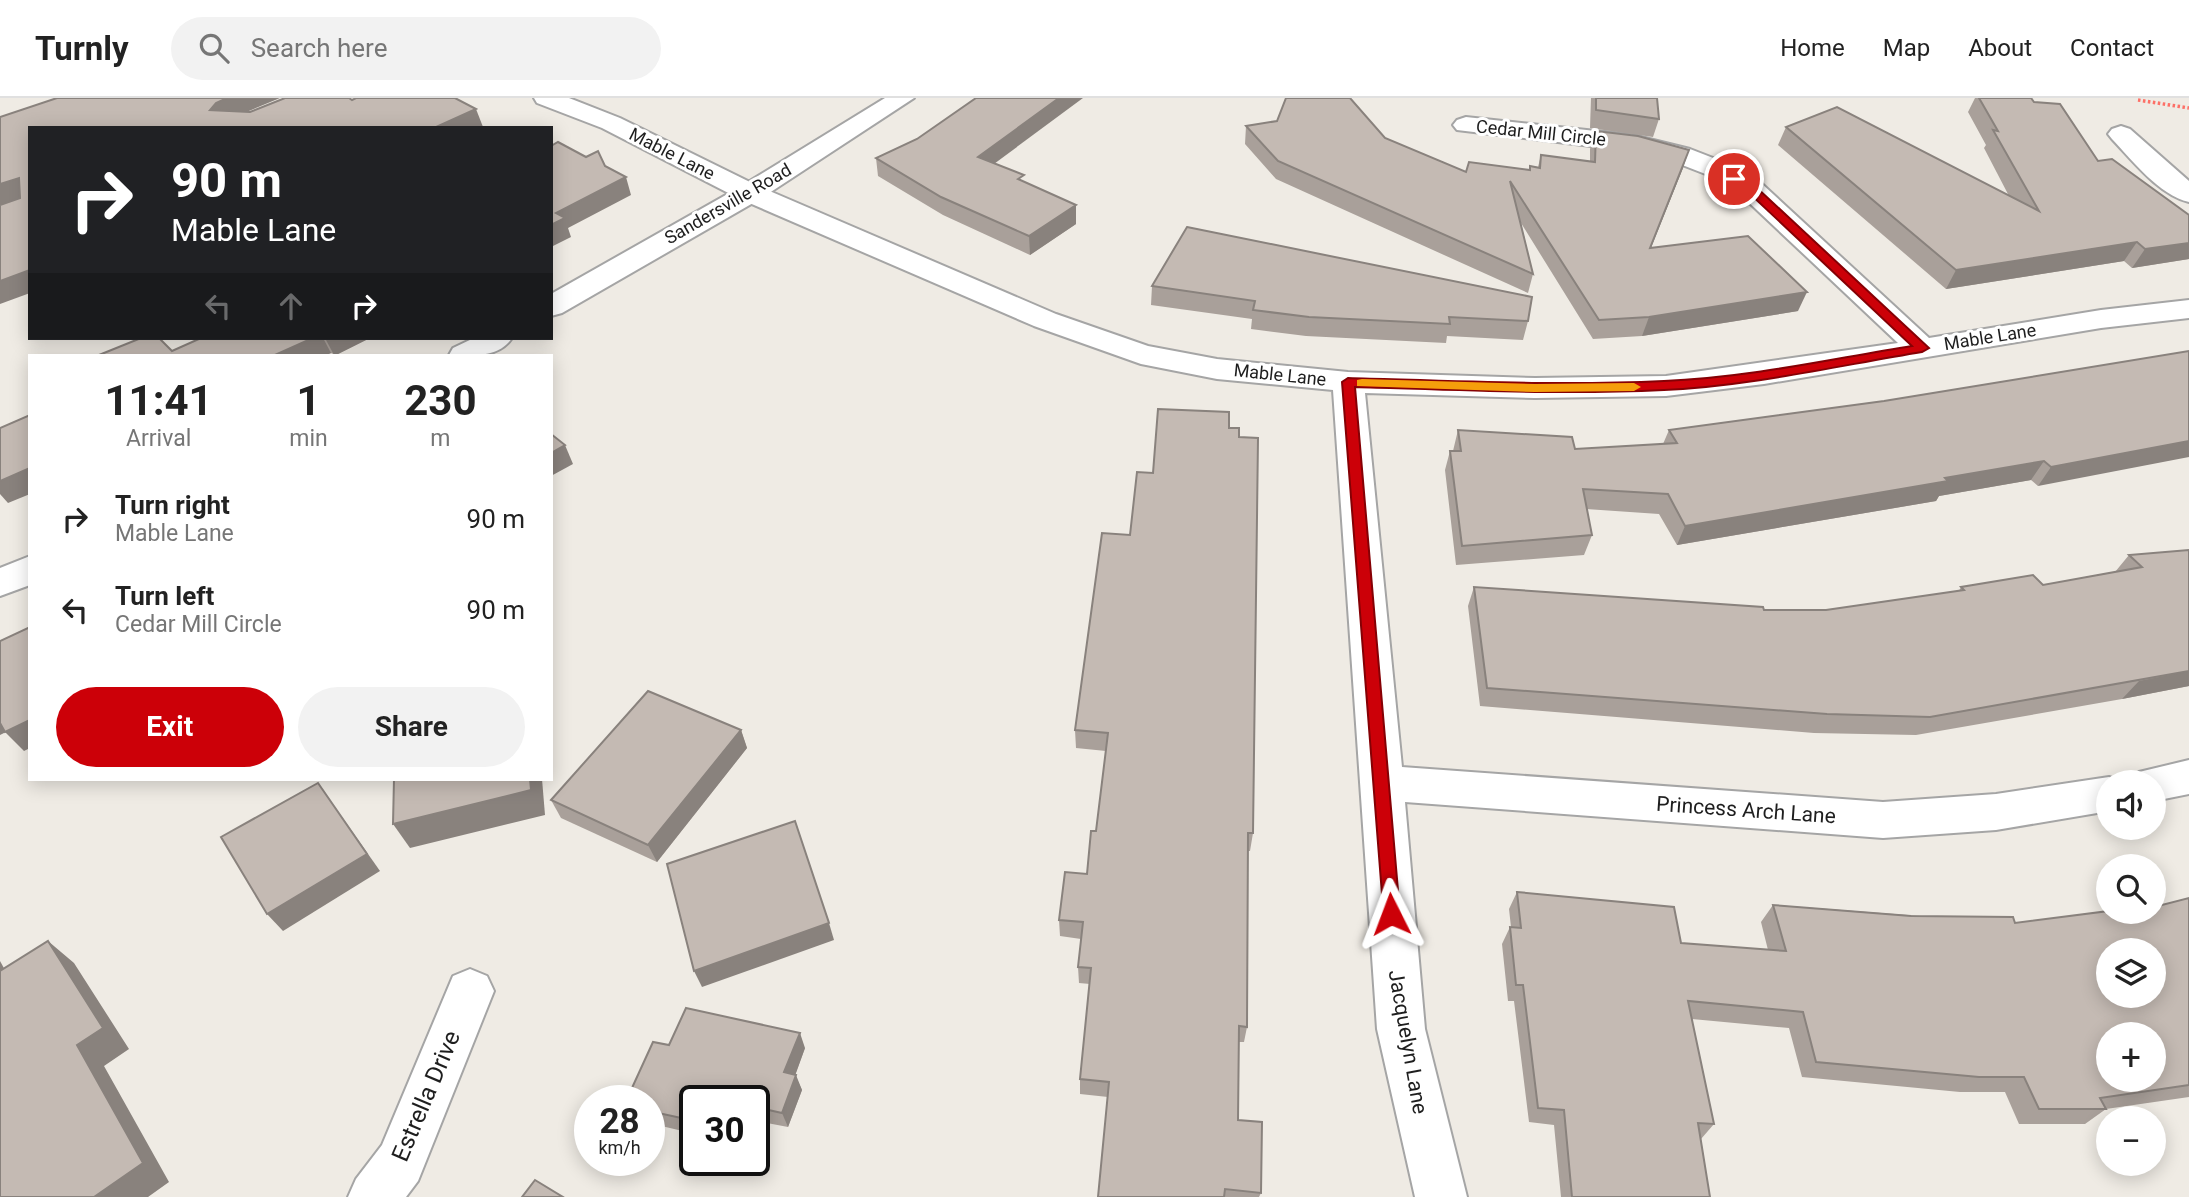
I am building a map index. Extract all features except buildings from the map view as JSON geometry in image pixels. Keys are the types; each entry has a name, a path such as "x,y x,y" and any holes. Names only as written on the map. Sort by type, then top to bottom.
{"street":[{"name":"Mable Lane","path":"547,98 611,123 750,193 1045,320 1141,354 1217,369 1348,382 1535,388 1666,386 1764,374 2101,319 2189,309"},
{"name":"Sandersville Road","path":"553,306 750,193 902,98"},
{"name":"Cedar Mill Circle","path":"1466,125 1633,143 1681,155 1717,169 1751,188 1922,348"},
{"path":"2121,134 2162,174 2189,194"},
{"path":"466,354 493,340"},
{"name":"Jacquelyn Lane","path":"1348,382 1401,1029 1441,1197"},
{"path":"0,583 28,570"},
{"path":"2166,782 2189,777"},
{"name":"Princess Arch Lane","path":"1382,783 1883,820 1967,818 2051,807 2096,797"},
{"name":"Estrella Drive","path":"374,1197 400,1163 470,990"}],"path":[{"path":"2136,100 2189,108"}],"slow traffic":[{"path":"1362,383 1535,388 1634,387"}],"route":[{"path":"1391,914 1348,382 1535,388 1666,386 1764,374 1922,348 1751,188 1734,179"}]}
